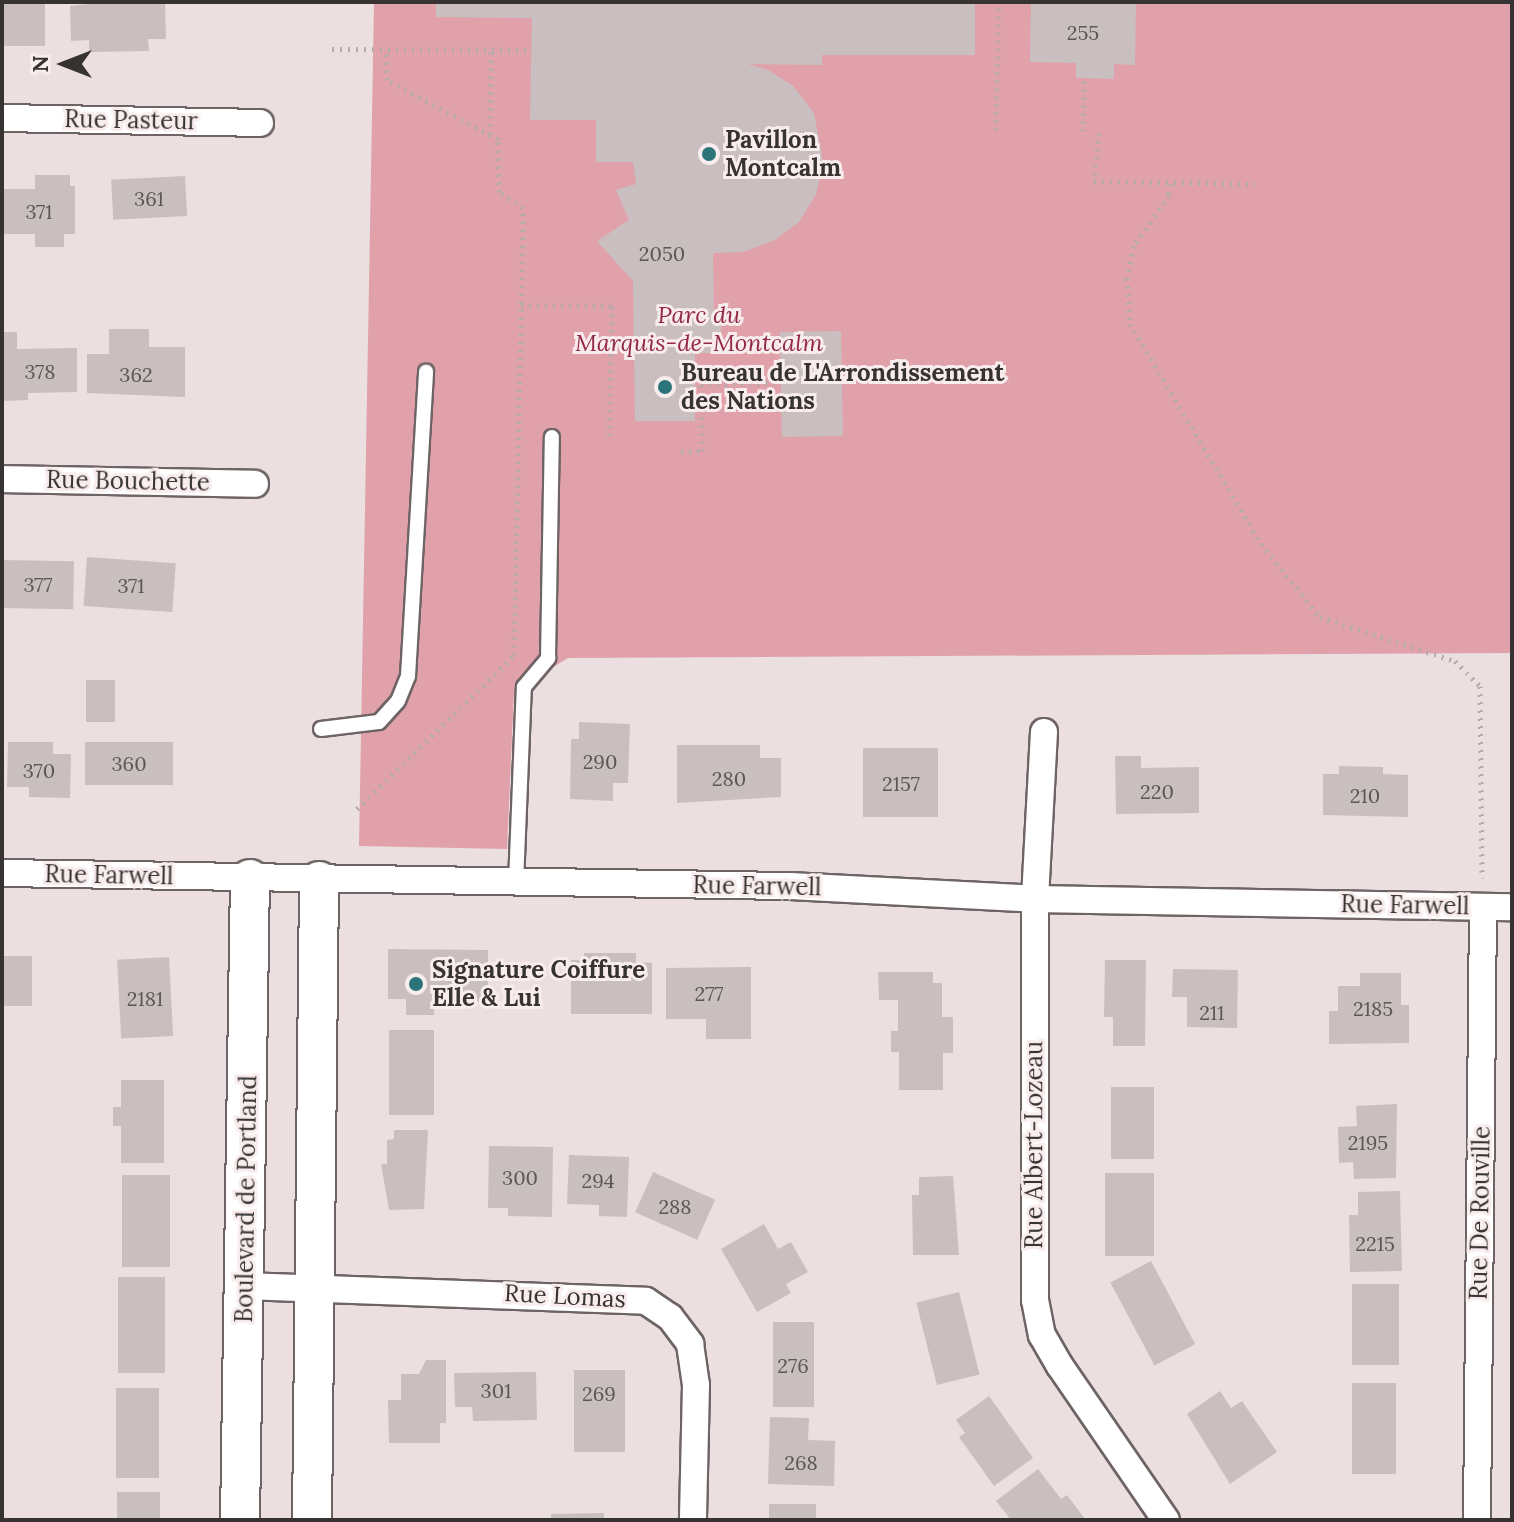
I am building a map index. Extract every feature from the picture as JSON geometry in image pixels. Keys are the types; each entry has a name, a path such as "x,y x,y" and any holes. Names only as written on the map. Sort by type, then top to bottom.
{"main road":[{"name":"Boulevard de Portland","path":"240,1520 250,879"},
{"path":"312,1520 319,881"}],"street":[{"name":"Rue Pasteur","path":"2,118 260,123"},
{"name":"Rue Bouchette","path":"2,479 255,484"},
{"name":"Rue Albert-Lozeau","path":"1044,732 1035,899 1037,1312 1042,1335 1060,1366 1166,1520"},
{"name":"Rue Farwell","path":"2,873 319,881 790,886 1035,899 1512,907"},
{"name":"Rue De Rouville","path":"1477,1520 1483,907"},
{"name":"Rue Lomas","path":"244,1286 646,1301 670,1317 690,1344 696,1385 693,1520"}],"lane":[{"path":"321,729 379,722 398,701 408,676 426,372"},
{"path":"516,883 524,687 548,658 552,437"}],"path":[{"path":"996,130 999,2"},
{"path":"332,49 531,50"},
{"path":"357,809 514,655 523,208 499,192 498,139 387,80 386,49"},
{"path":"490,134 491,50"},
{"path":"1083,131 1084,78"},
{"path":"1099,133 1094,181 1255,184"},
{"path":"1171,184 1169,195 1134,246 1127,278 1130,324 1261,544 1320,617 1455,661 1480,686 1483,907"},
{"path":"521,305 612,306 609,437"},
{"path":"681,451 702,451 701,384 781,383"}],"green space":[{"name":"Parc du Marquis-de-Montcalm","path":"374,2 1512,2 1512,653 568,658 514,691 507,849 359,846"}],"building":[{"path":"2,2 45,2 45,46 2,46"},
{"path":"107,2 165,2 166,39 148,39 149,51 89,52 89,40 71,41 70,6"},
{"name":"Pavillon Montcalm","path":"436,2 975,2 975,55 822,55 822,65 748,64 768,70 793,86 814,113 823,162 816,194 799,222 773,241 743,252 713,253 714,320 721,320 721,353 695,353 695,421 635,421 633,281 597,241 629,220 616,190 636,184 633,162 596,162 596,120 530,120 532,18 436,17"},
{"path":"1031,2 1136,2 1135,65 1114,64 1114,79 1076,78 1076,63 1030,62"},
{"path":"35,175 70,175 70,186 75,186 75,234 64,234 64,247 35,247 35,234 2,234 2,189 35,189"},
{"path":"185,176 187,216 113,220 111,180"},
{"path":"109,329 149,329 149,347 185,347 185,397 87,393 87,354 109,354"},
{"path":"841,331 843,436 782,437 780,332"},
{"path":"2,332 17,332 17,349 77,348 77,392 28,393 28,400 2,401"},
{"path":"87,557 176,563 172,612 84,606"},
{"path":"2,560 74,561 73,609 2,608"},
{"path":"86,680 115,680 115,722 86,722"},
{"path":"579,722 630,724 628,783 613,783 613,801 570,799 571,739 579,739"},
{"path":"8,742 53,742 53,754 71,754 70,798 29,797 29,787 7,787"},
{"path":"85,742 173,742 173,785 85,785"},
{"path":"677,745 760,745 760,758 781,758 781,797 677,803"},
{"path":"863,748 938,748 938,817 863,817"},
{"path":"1115,756 1141,756 1141,768 1199,767 1199,813 1116,814"},
{"path":"1339,766 1383,767 1383,774 1408,775 1408,817 1323,815 1323,774 1339,774"},
{"path":"388,949 488,950 488,1002 434,1001 434,1015 406,1015 406,999 388,999"},
{"path":"584,953 636,953 636,962 652,963 652,1014 571,1014 571,960 584,960"},
{"path":"2,956 32,956 32,1006 2,1006"},
{"path":"169,957 173,1036 121,1039 117,960"},
{"path":"1105,960 1146,960 1145,1046 1113,1046 1113,1017 1104,1017"},
{"path":"751,967 751,1039 706,1039 706,1019 666,1019 666,968"},
{"path":"1173,969 1238,970 1237,1028 1187,1027 1187,997 1172,997"},
{"path":"878,972 933,972 933,983 942,983 942,1017 953,1017 953,1053 943,1053 943,1090 899,1090 899,1052 891,1052 891,1031 898,1031 898,1000 879,1000"},
{"path":"1360,973 1401,973 1401,1005 1409,1005 1409,1043 1329,1044 1329,1011 1338,1011 1338,986 1360,986"},
{"path":"389,1030 434,1030 434,1115 389,1115"},
{"path":"121,1080 164,1080 164,1163 121,1163 121,1126 113,1126 113,1107 121,1107"},
{"path":"1111,1087 1154,1087 1154,1159 1111,1159"},
{"path":"1397,1104 1396,1178 1354,1179 1353,1162 1339,1163 1338,1127 1357,1126 1356,1106"},
{"path":"394,1130 428,1130 424,1209 389,1210 381,1164 387,1164 387,1140 394,1139"},
{"path":"489,1146 553,1147 552,1217 508,1216 508,1208 488,1208"},
{"path":"569,1155 629,1157 627,1217 599,1216 599,1205 567,1204"},
{"path":"653,1172 715,1200 697,1240 635,1212"},
{"path":"1105,1173 1154,1173 1154,1256 1105,1256"},
{"path":"122,1175 170,1175 170,1267 122,1267"},
{"path":"953,1176 959,1255 913,1255 912,1195 919,1195 919,1177"},
{"path":"1400,1191 1402,1271 1350,1272 1349,1215 1358,1215 1358,1192"},
{"path":"764,1224 778,1249 791,1242 808,1272 786,1284 791,1293 757,1312 721,1249"},
{"path":"1151,1261 1195,1344 1155,1366 1110,1283"},
{"path":"118,1277 165,1277 165,1373 118,1373"},
{"path":"1352,1284 1399,1284 1399,1365 1352,1365"},
{"path":"959,1292 980,1374 937,1385 916,1303"},
{"path":"773,1322 814,1322 814,1407 773,1407"},
{"path":"426,1360 446,1360 446,1423 440,1423 440,1443 389,1443 388,1400 401,1400 401,1374 419,1374"},
{"path":"574,1370 625,1370 625,1452 574,1452"},
{"path":"536,1372 537,1420 473,1421 472,1407 455,1407 454,1373"},
{"path":"1352,1383 1396,1383 1396,1474 1352,1474"},
{"path":"116,1388 159,1388 159,1478 116,1478"},
{"path":"1220,1391 1231,1408 1242,1401 1277,1452 1230,1484 1187,1414"},
{"path":"989,1396 1033,1458 994,1486 959,1437 965,1433 956,1420"},
{"path":"770,1417 809,1418 808,1440 835,1441 834,1486 768,1484"},
{"path":"1038,1469 1061,1499 1067,1495 1086,1520 1011,1520 996,1501"},
{"path":"117,1492 160,1492 160,1520 117,1520"},
{"path":"769,1504 816,1504 816,1520 769,1520"},
{"path":"604,1513 604,1520 551,1520 551,1514"}],"place":[{"name":"Pavillon Montcalm","path":"709,154"},
{"name":"Bureau de L'Arrondissement des Nations","path":"665,387"},
{"name":"Signature Coiffure Elle & Lui","path":"416,984"}]}
